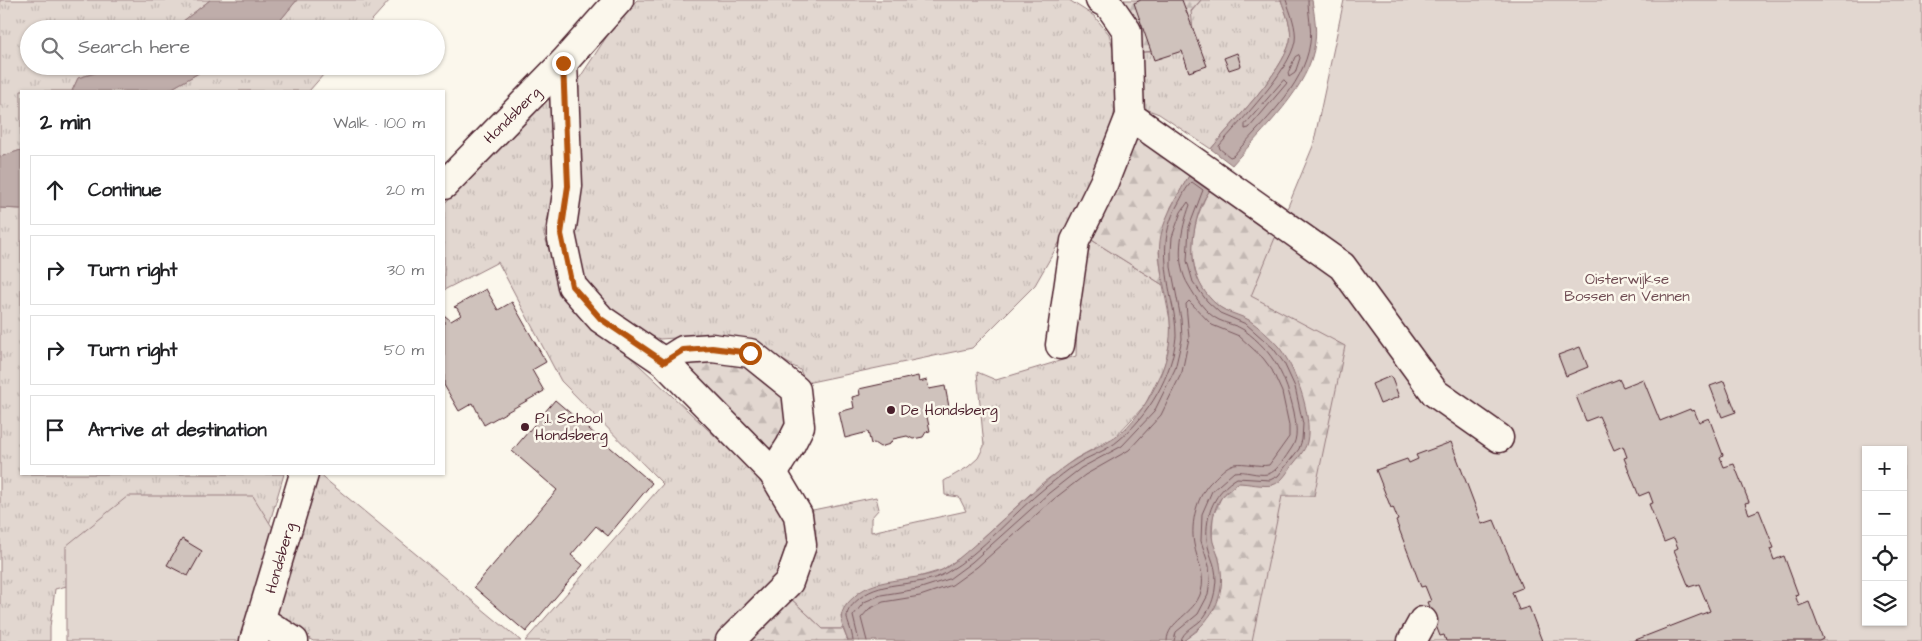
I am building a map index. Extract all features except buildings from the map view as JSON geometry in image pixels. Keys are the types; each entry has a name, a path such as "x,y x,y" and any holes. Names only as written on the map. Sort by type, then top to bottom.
{"street":[{"name":"Hondsberg","path":"445,184 563,63 619,0"},
{"path":"1060,345 1075,241 1104,182 1130,116 1127,31 1108,5 1100,0"},
{"path":"563,63 568,186 561,234 572,286 601,319 664,362 773,473 798,514 802,545 790,582 730,641"},
{"path":"1130,116 1342,266 1435,393 1499,438"},
{"path":"664,362 683,350 712,348 750,353 796,390 800,426 773,473"},
{"name":"Hondsberg","path":"258,631 304,475"},
{"path":"258,631 294,641"}],"green space":[{"path":"0,0 210,0 185,20 20,20 20,75 88,75 78,78 72,90 20,90 20,150 0,157"},
{"path":"297,0 390,0 372,20 280,20"},
{"path":"637,0 1069,0 1094,16 1109,34 1117,62 1118,89 1112,127 1095,180 1035,285 972,348 806,383 800,370 765,350 690,337 660,339 639,332 587,292 572,223 575,85 611,30"},
{"path":"1115,0 1201,0 1191,11 1195,48 1142,52 1137,33"},
{"path":"1201,0 1281,0 1291,36 1278,67 1256,97 1211,149 1159,114 1138,106 1143,86 1142,52 1158,52"},
{"name":"Oisterwijkse Bossen en Vennen","path":"1344,0 1922,0 1922,641 1252,641 1282,496 1314,496 1345,346 1251,296 1313,146"},
{"path":"195,75 323,75 310,90 169,90"},
{"path":"552,90 555,188 544,234 563,294 764,482 785,519 787,544 774,579 713,641 525,641 663,484 561,381 498,262 445,289 445,203"},
{"path":"1129,137 1145,143 1190,174 1171,207 1159,252 1163,285 1087,237"},
{"path":"1211,189 1294,251 1342,293 1365,641 1183,641 1197,631 1220,563 1212,540 1213,516 1221,498 1238,482 1272,485 1249,320 1224,310 1213,301 1204,291 1194,266 1193,239 1195,226 1204,200"},
{"path":"0,208 20,209 20,475 284,475 266,535 55,589 50,641 0,641"},
{"path":"1087,237 1163,285 1170,320 1171,337 1165,364 1145,405 1115,437 1075,459 1041,484 965,554 942,570 915,578 878,584 841,616 843,629 823,629 788,596 808,511 876,497 879,509 871,518 871,532 966,511 959,497 945,495 944,481 968,467 978,458 984,446 977,372 996,380 1076,356 1077,304"},
{"path":"717,361 748,367 780,385 785,404 785,424 781,436 770,448 760,444 685,370 686,362"},
{"path":"314,475 320,475 521,641 313,641 273,615"},
{"path":"128,496 253,496 284,546 255,641 66,641 66,546"},
{"path":"788,596 823,629 843,629 848,641 749,641"}],"water":[{"path":"210,0 297,0 280,20 185,20"},
{"path":"1281,0 1312,0 1316,32 1311,59 1295,92 1232,165 1211,149 1267,82 1285,53 1291,36"},
{"path":"88,75 195,75 169,90 72,90 78,78"},
{"path":"20,150 20,209 0,208 0,157"},
{"path":"1190,174 1211,189 1200,208 1194,232 1193,258 1200,283 1205,292 1217,305 1249,320 1278,346 1291,366 1301,391 1305,405 1308,431 1307,442 1303,452 1278,482 1269,485 1238,483 1218,502 1214,513 1212,531 1222,577 1218,599 1208,618 1193,634 1183,641 848,641 842,616 845,606 856,595 875,585 932,574 947,567 1055,474 1081,456 1116,437 1138,414 1156,385 1168,352 1170,321 1161,268 1161,235 1173,203"}],"place":[{"name":"De Hondsberg","path":"891,410"},
{"name":"P.I. School Hondsberg","path":"525,427"}],"route":[{"path":"563,63 568,186 561,234 572,286 601,319 664,362 683,350 712,348 750,353"}]}
